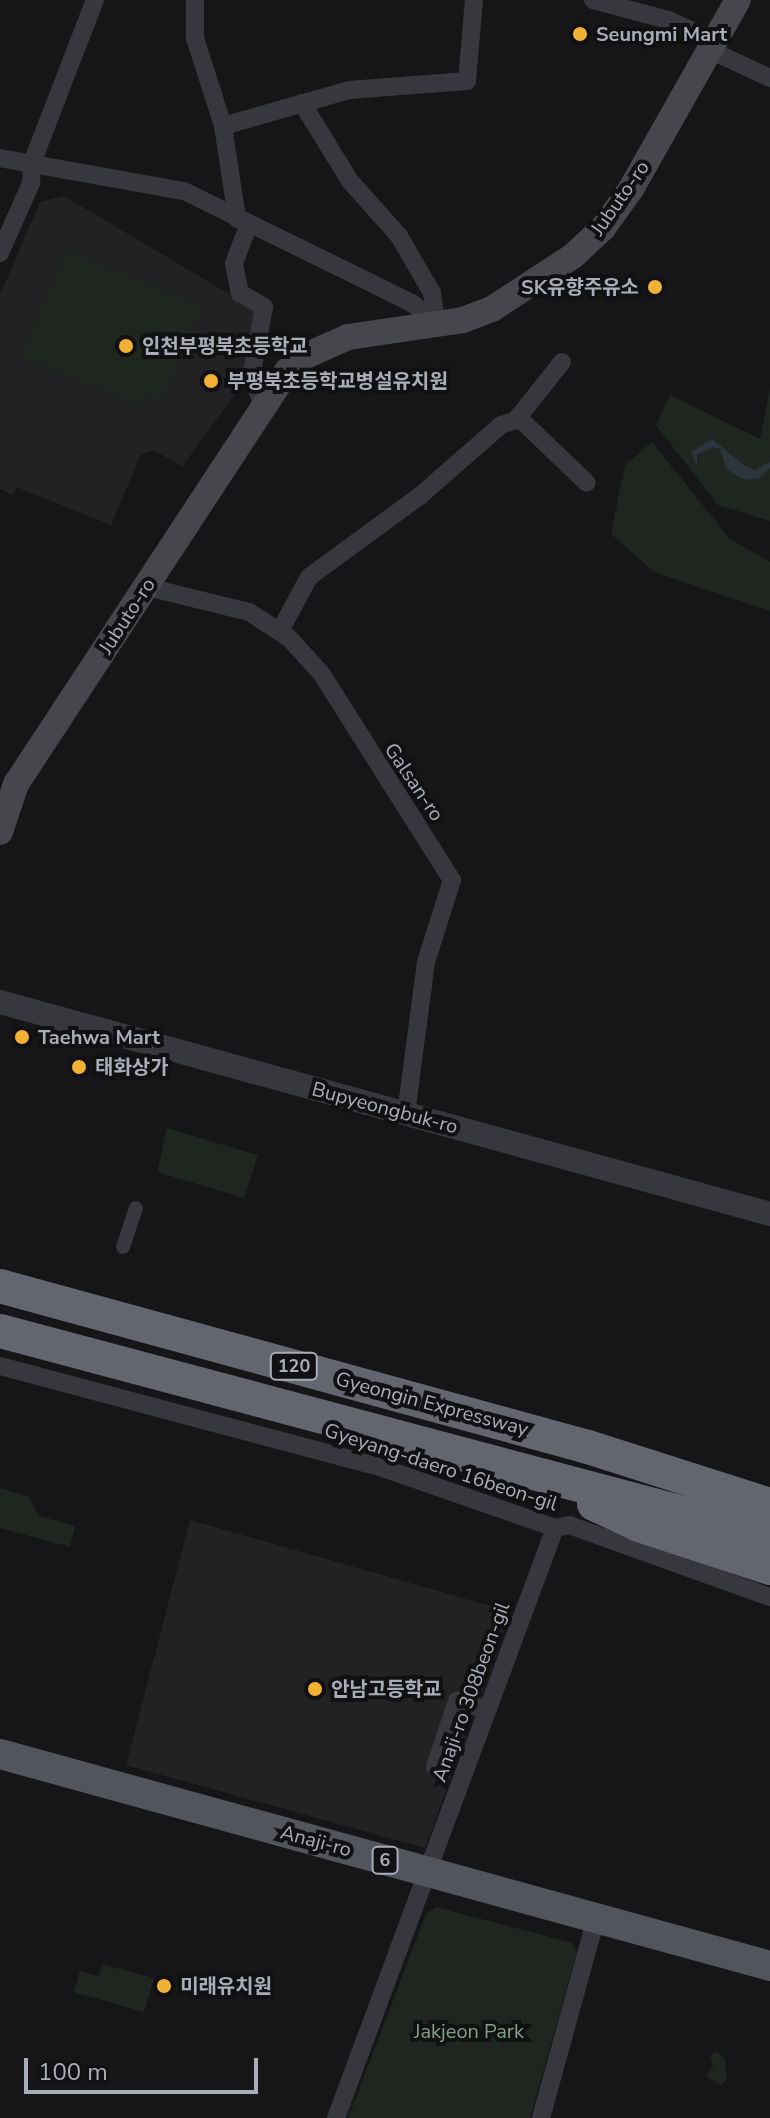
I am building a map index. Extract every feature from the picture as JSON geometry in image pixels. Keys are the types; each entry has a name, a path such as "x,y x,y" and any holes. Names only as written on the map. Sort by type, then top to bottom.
{"highway":[{"name":"Gyeongin Expressway","path":"0,1286 588,1447 770,1505"},
{"name":"120","path":"0,1331 540,1478 770,1536"},
{"path":"588,1447 770,1484"},
{"path":"540,1478 639,1525 770,1568"}],"main road":[{"name":"Jubuto-ro","path":"0,832 8,793 147,587 262,404 287,371 322,347 379,331 463,320 519,295 603,228 738,0"},
{"name":"Anaji-ro","path":"0,1754 770,1966"}],"street":[{"path":"0,253 31,183 32,163 95,0"},
{"path":"195,0 195,38 223,126 243,222 234,263 240,293 264,307 252,372 262,404"},
{"path":"223,126 349,90 467,81 474,0"},
{"path":"593,0 668,20 770,78"},
{"path":"302,103 350,181 399,236 432,293 436,323"},
{"path":"0,158 184,191 412,303 436,323"},
{"path":"280,631 309,577 421,495 501,425 518,417 562,362"},
{"path":"518,417 587,483"},
{"name":"Galsan-ro","path":"147,587 249,612 280,631 321,673 452,880 426,962 406,1114"},
{"name":"Bupyeongbuk-ro","path":"0,1002 770,1214"},
{"path":"123,1247 136,1208"},
{"name":"Gyeyang-daero 16beon-gil","path":"0,1366 380,1467 555,1528 569,1525 770,1597"},
{"name":"Anaji-ro 308beon-gil","path":"336,2118 555,1528"},
{"path":"435,1767 457,1701 488,1710"},
{"path":"541,2118 596,1918"}],"shaded area":[{"name":"인천부평북초등학교","path":"64,196 258,311 244,381 182,467 154,450 141,454 111,525 17,487 13,495 0,489 0,295 40,202"},
{"path":"712,439 745,466 755,470 770,462 770,468 760,478 745,480 726,469 720,449 713,447 697,455 697,466 691,452"},
{"name":"안남고등학교","path":"190,1520 512,1612 425,1848 126,1765"}],"green space":[{"path":"67,250 203,307 162,400 147,395 142,408 20,355"},
{"path":"770,389 770,521 718,505 656,425 670,395 760,439"},
{"path":"652,442 730,539 770,562 770,611 654,572 611,534 625,465"},
{"path":"167,1128 258,1155 244,1198 157,1172"},
{"path":"0,1488 28,1496 39,1516 75,1526 70,1547 0,1528"},
{"name":"Jakjeon Park","path":"436,1907 572,1943 577,1952 530,2118 348,2118 426,1914"},
{"path":"102,1964 154,1978 144,2012 74,1992 80,1971 99,1976"},
{"path":"717,2052 725,2059 727,2078 721,2086 706,2076 713,2067 710,2055"}],"place":[{"name":"Seungmi Mart","path":"580,34"},
{"name":"SK유향주유소","path":"655,287"},
{"name":"인천부평북초등학교","path":"126,346"},
{"name":"부평북초등학교병설유치원","path":"211,381"},
{"name":"Taehwa Mart","path":"22,1037"},
{"name":"태화상가","path":"79,1067"},
{"name":"안남고등학교","path":"315,1689"},
{"name":"미래유치원","path":"164,1986"}]}
